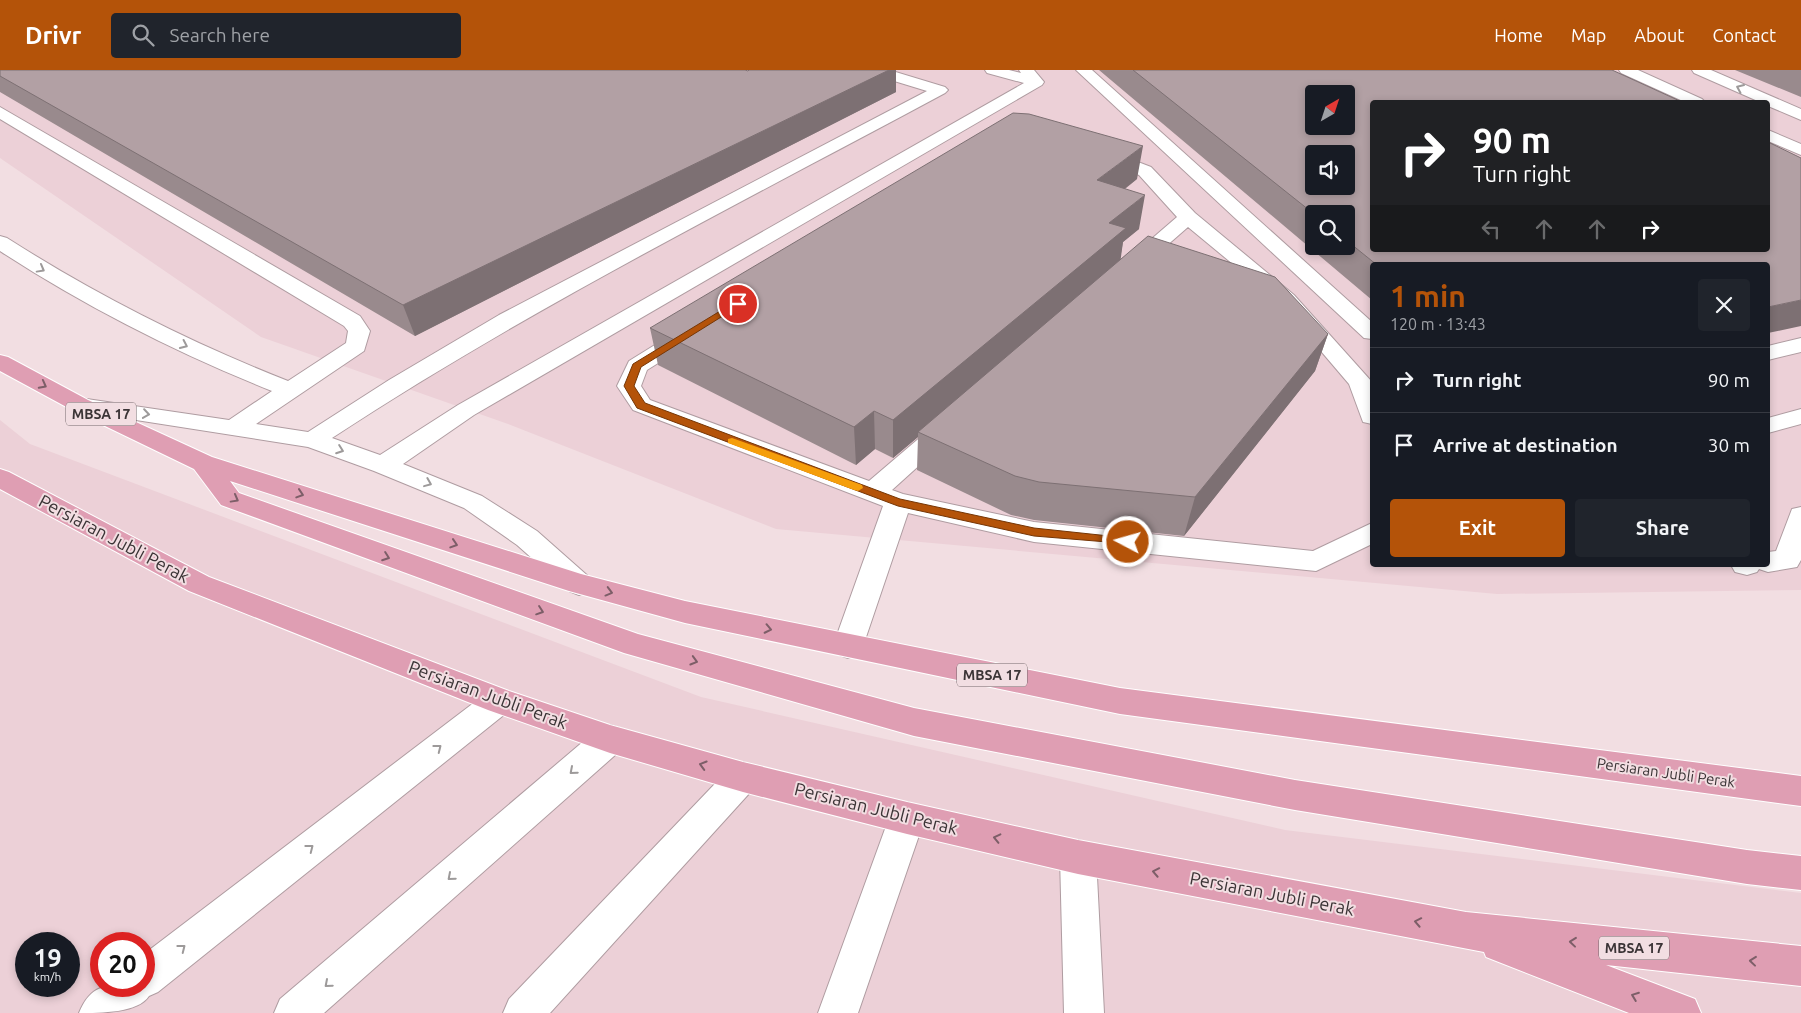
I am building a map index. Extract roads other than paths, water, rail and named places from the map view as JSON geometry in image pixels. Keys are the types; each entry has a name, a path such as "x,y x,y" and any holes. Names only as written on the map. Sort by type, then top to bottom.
{"main road":[{"name":"Persiaran Jubli Perak","path":"0,362 80,405 203,463 579,584 685,612 1120,701 1801,791"},
{"path":"203,463 230,498 409,565 635,645 914,722 1295,795 1801,874"},
{"name":"Persiaran Jubli Perak","path":"0,478 199,584 500,700 610,739 743,777 908,818 1078,857 1466,931 1801,966"},
{"path":"1466,931 1680,1013"}],"lane":[{"path":"312,440 507,320 940,90 873,70"},
{"path":"992,70 1031,76"},
{"path":"1083,70 1370,332"},
{"path":"1626,70 1692,100"},
{"path":"1699,70 1767,100"},
{"path":"383,465 466,410 1031,76"},
{"path":"1770,101 1801,115"},
{"path":"0,112 352,321 359,331 356,346 235,427"},
{"path":"1770,136 1801,150"},
{"path":"1083,146 1145,171 1188,217 1287,300 1360,382 1370,411"},
{"path":"1120,276 1188,217"},
{"path":"0,242 29,262 137,323 230,367 290,390"},
{"path":"704,324 637,366 629,386 641,405 898,502 1034,532 1316,561 1370,534"},
{"path":"1770,353 1801,346"},
{"path":"80,405 312,440 383,465 474,502 527,538 579,584"},
{"path":"872,493 962,414"},
{"path":"1770,425 1801,416"},
{"path":"848,646 898,502"},
{"path":"1770,562 1788,560 1801,516"},
{"path":"155,969 500,700"},
{"path":"294,1013 610,739"},
{"path":"523,1013 743,777"},
{"path":"838,1013 908,818"},
{"path":"1078,857 1084,1013"},
{"path":"99,1013 119,997"}]}
